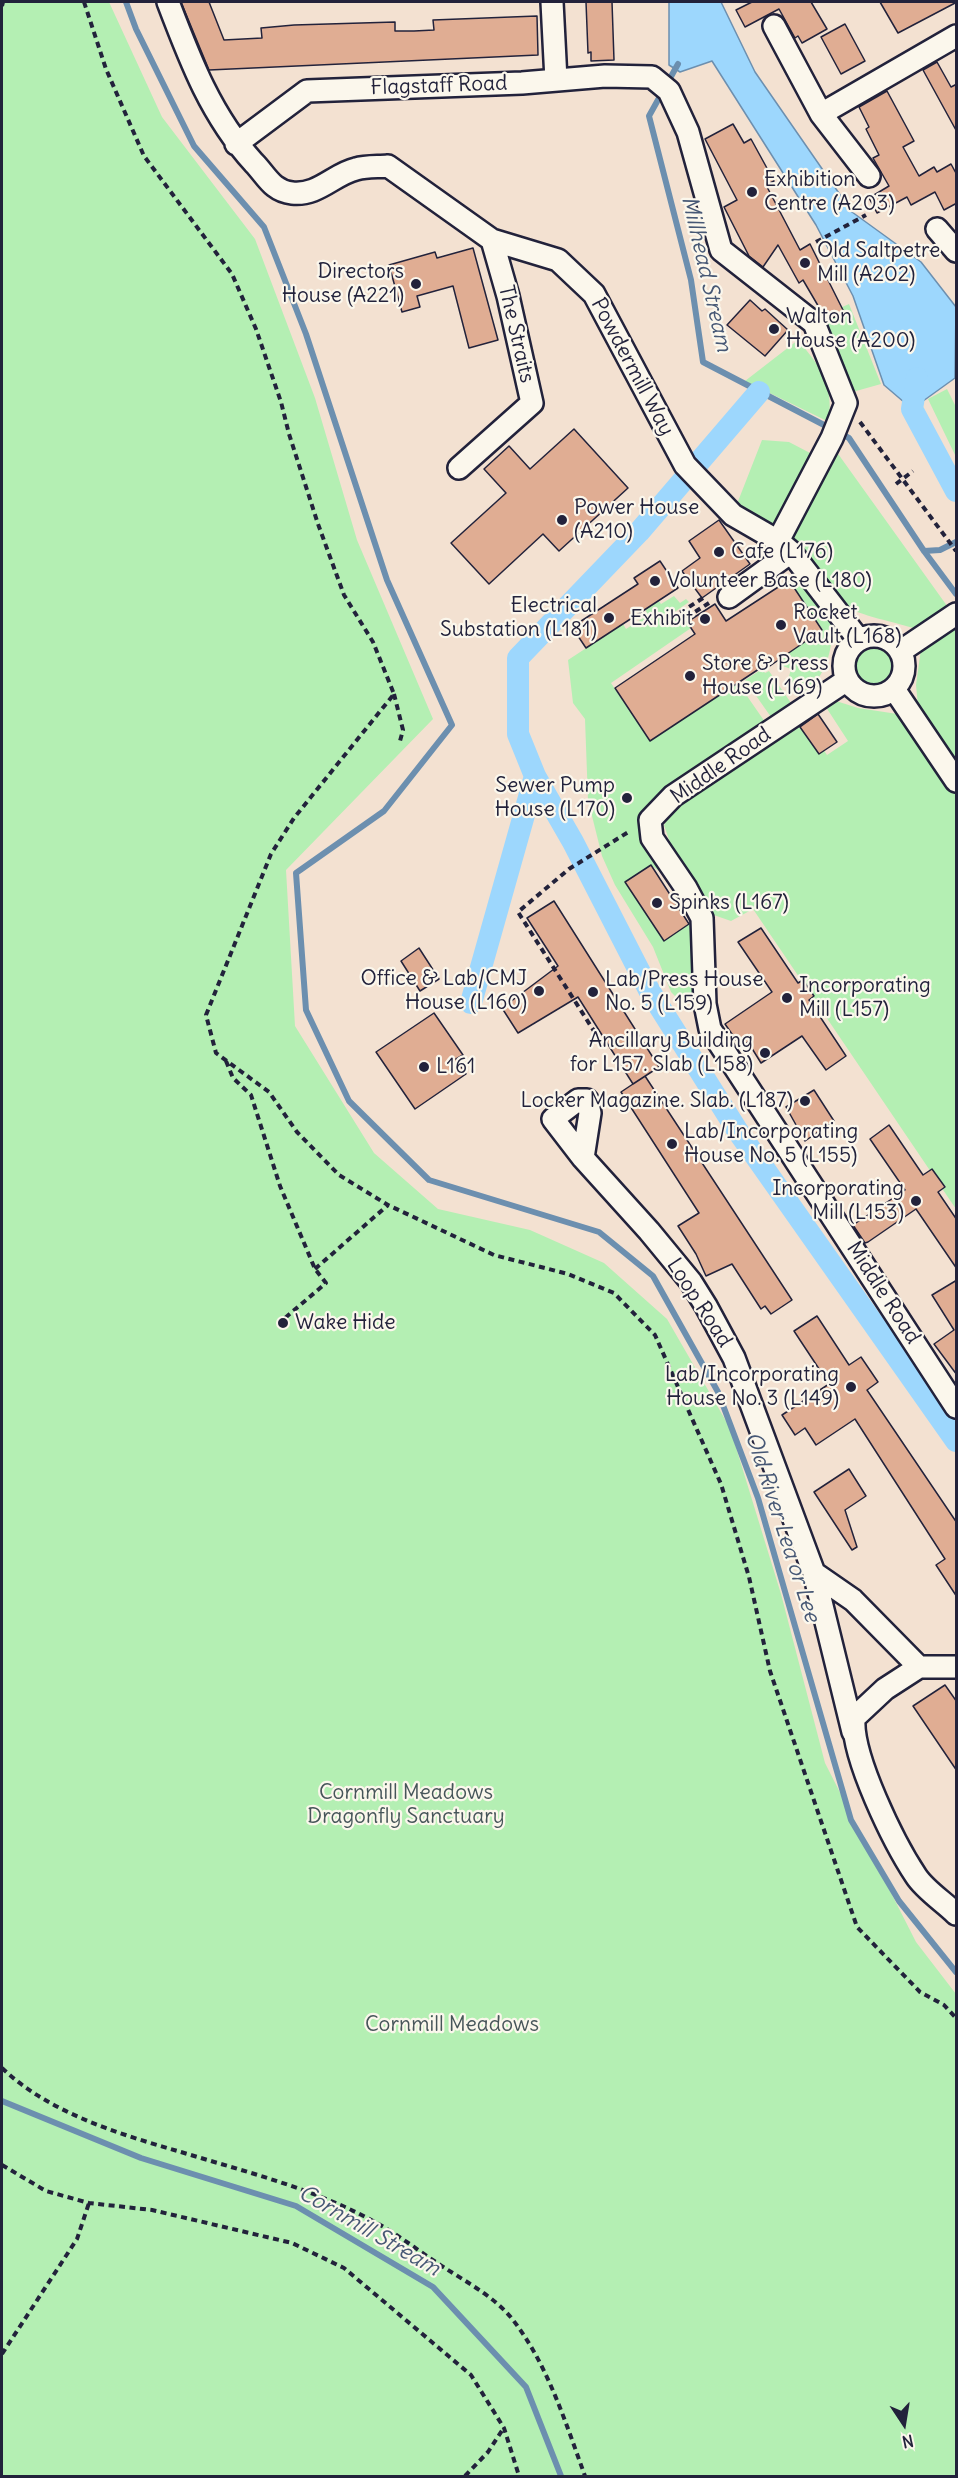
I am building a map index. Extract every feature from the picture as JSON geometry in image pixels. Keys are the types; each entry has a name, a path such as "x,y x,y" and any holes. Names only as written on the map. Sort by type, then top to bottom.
{"street":[{"name":"Powdermill Way","path":"168,2 197,78 236,144 256,165 269,184 292,193 311,191 329,184 354,169 388,166 492,240 558,260 594,294 692,472 733,515 784,546 859,640"},
{"path":"552,2 556,80"},
{"path":"774,26 821,114 869,176"},
{"path":"821,114 957,36"},
{"name":"Flagstaff Road","path":"236,144 307,91 605,76 652,77 663,86 688,132 721,250 814,323 845,407"},
{"path":"937,229 957,251"},
{"name":"The Straits","path":"459,468 532,403 508,296 492,240"},
{"path":"721,599 784,546 845,407"},
{"path":"900,651 956,614"},
{"path":"877,636 886,638 900,651 905,669 902,679 894,689 880,696 870,696 853,688 847,680 844,671 847,653 859,640 877,636"},
{"name":"Middle Road","path":"847,680 673,796 650,820 652,838 686,888 702,918 705,1004 710,1029 957,1407"},
{"path":"894,689 957,781"},
{"name":"Loop Road","path":"583,1158 649,1230 691,1282 734,1358 814,1573 853,1732 875,1797 917,1878 957,1914"},
{"path":"814,1573 853,1600 919,1667"},
{"path":"853,1732 854,1718 885,1689 919,1667 957,1667"}],"path":[{"path":"2,6 3,2"},
{"path":"84,2 106,69 144,156 232,274 256,329 318,524 340,585 373,642 394,693 404,730 400,741"},
{"path":"816,242 866,215"},
{"path":"845,407 957,551"},
{"path":"896,484 913,471"},
{"path":"703,597 678,614 682,620 721,599"},
{"path":"394,693 294,818 271,854 206,1015 216,1053 269,1092 297,1132 339,1175 388,1205 494,1256 568,1274 614,1293 655,1335 721,1484 749,1577 770,1671 857,1927 920,1992 944,2005 957,2018"},
{"path":"602,1042 518,912 594,851 650,820"},
{"path":"225,1059 233,1078 252,1095 280,1186 315,1269 326,1283 285,1318"},
{"path":"315,1269 388,1205"},
{"path":"2,2068 37,2095 70,2113 154,2145 310,2191 374,2221 478,2289 512,2318 531,2346 547,2377 585,2476"},
{"path":"2,2165 46,2191 89,2203 152,2210 292,2243 344,2268 471,2375 504,2428 519,2476"},
{"path":"2,2354 77,2239 89,2203"},
{"path":"465,2476 488,2452 504,2428"}],"green space":[{"name":"Cornmill Meadows","path":"2,2 109,2 162,117 255,239 315,398 357,540 433,719 286,870 295,1026 374,1153 438,1209 530,1230 604,1263 667,1319 730,1428 781,1594 825,1763 916,1942 956,1994 956,2476 2,2476"},
{"path":"849,304 881,384 849,393 820,317"},
{"path":"798,340 824,377 829,397 829,422 745,381"},
{"path":"947,389 956,407 956,457 928,399"},
{"path":"762,440 789,442 812,454 774,525 764,524 735,509"},
{"path":"831,444 950,610 916,629 851,609 832,592 793,542 790,531"},
{"path":"792,579 815,598 826,611 832,633 828,660 822,672 815,683 796,694 787,684 791,669 783,666 779,657 823,630 789,580"},
{"path":"674,596 680,603 686,599 689,602 673,613 680,623 686,620 691,628 611,683 650,741 738,683 765,722 669,790 652,805 668,872 664,875 651,865 625,882 664,941 693,920 679,896 682,895 697,919 701,996 683,1004 671,992 653,947 615,885 602,856 588,800 585,719 573,703 568,660 623,624 626,629 648,615 645,609 659,601 661,604"},
{"path":"956,624 956,1209 753,909 731,921 705,912 678,866 664,825 681,800 803,720 827,755 848,741 822,701 833,700 858,708 904,715 918,706 916,685 921,649"},
{"path":"874,640 884,642 892,648 898,656 900,666 898,676 892,684 884,690 874,692 864,690 856,684 850,676 848,666 850,656 856,648 864,642"},
{"path":"757,662 765,673 769,671 791,703 771,717 745,680 759,671 755,664"}],"water":[{"path":"669,2 721,2 755,72 852,212 921,262 956,307 955,378 912,409 884,385 853,296 816,225 712,61 680,72 669,65"}],"building":[{"path":"181,2 209,2 224,40 262,38 261,28 294,25 395,22 395,31 414,31 434,30 433,20 537,16 538,55 209,70"},
{"path":"586,2 612,2 614,60 591,61 591,52 588,53"},
{"path":"752,2 811,2 827,29 802,43 798,36 795,38 779,9 745,27 736,10"},
{"path":"880,2 957,2 898,33"},
{"path":"845,24 865,61 841,74 821,37"},
{"path":"937,62 951,87 957,84 957,132 923,70"},
{"path":"887,91 914,141 903,147 919,176 934,167 937,172 951,164 957,175 957,203 944,210 935,192 911,205 907,197 877,213 869,198 889,186 873,158 879,155 866,129 869,127 859,107"},
{"name":"Exhibition Centre (A203)","path":"733,124 744,143 751,139 774,181 766,185 800,250 810,244 844,312 827,321 803,280 799,283 778,245 763,267 749,256 724,207 737,200 705,139"},
{"path":"473,248 498,340 469,348 453,286 417,296 420,307 402,312 389,265 435,252 437,258"},
{"name":"Walton House (A200)","path":"750,300 762,311 765,309 788,330 765,356 727,325"},
{"name":"Power House (A210)","path":"574,429 628,488 559,551 543,534 489,584 451,543 506,493 484,469 509,446 530,469"},
{"name":"Cafe (L176)","path":"719,520 750,564 702,598 682,571 700,558 689,541"},
{"name":"Electrical Substation (L181)","path":"660,561 678,588 586,648 572,627 638,584 634,578"},
{"name":"Store & Press House (L169)","path":"789,580 822,630 764,670 762,667 650,741 615,688 695,634 687,622 715,604 726,621"},
{"path":"818,714 837,742 819,754 800,727"},
{"name":"Spinks (L167)","path":"651,865 689,924 664,941 625,882"},
{"name":"Lab/Press House No. 5 (L159)","path":"554,901 659,1067 633,1084 578,997 518,1033 502,1008 558,966 527,918"},
{"name":"Incorporating Mill (L157)","path":"761,928 798,983 803,980 814,996 809,1000 846,1056 826,1070 802,1036 761,1063 748,1042 741,1047 725,1024 772,992 738,942"},
{"path":"419,948 439,979 420,991 401,961"},
{"name":"L161","path":"434,1013 463,1055 456,1059 466,1074 415,1109 376,1052"},
{"path":"645,1076 792,1300 771,1314 765,1306 761,1309 732,1264 706,1276 696,1254 678,1226 699,1213 621,1092"},
{"path":"814,1090 834,1121 805,1141 786,1107"},
{"name":"Incorporating Mill (L153)","path":"889,1125 923,1175 932,1169 945,1187 938,1192 957,1220 957,1269 916,1209 865,1243 853,1225 905,1190 870,1139"},
{"path":"957,1280 957,1375 934,1344 954,1330 932,1295"},
{"path":"817,1316 849,1365 861,1357 878,1382 867,1390 957,1523 957,1597 936,1565 945,1559 855,1419 816,1445 805,1428 795,1435 782,1415 829,1384 794,1331"},
{"path":"849,1469 866,1496 845,1510 857,1547 852,1550 814,1492"},
{"path":"945,1685 957,1702 957,1771 913,1706"}],"waterway":[{"name":"Old River Lea or Lee","path":"126,2 136,29 194,146 264,227 306,334 387,580 452,725 384,811 296,873 306,1010 349,1101 429,1180 599,1232 653,1276 718,1392 758,1498 851,1820 899,1901 956,1972"},
{"name":"Millhead Stream","path":"678,64 649,116 691,280 703,362 849,438 924,551 956,594"},
{"path":"917,378 912,409 956,491"},
{"path":"759,392 639,532 518,658 518,734 535,776 573,842 649,990 737,1130 956,1441"},
{"path":"924,551 940,550 956,542"},
{"path":"471,1003 535,776"},
{"name":"Cornmill Stream","path":"2,2101 141,2158 296,2206 433,2287 526,2387 561,2476"}],"place":[{"name":"Exhibition Centre (A203)","path":"752,192"},
{"name":"Old Saltpetre Mill (A202)","path":"805,263"},
{"name":"Directors House (A221)","path":"416,284"},
{"name":"Walton House (A200)","path":"774,329"},
{"name":"Power House (A210)","path":"562,520"},
{"name":"Cafe (L176)","path":"719,552"},
{"name":"Volunteer Base (L180)","path":"655,581"},
{"name":"Electrical Substation (L181)","path":"609,618"},
{"name":"Exhibit","path":"705,619"},
{"name":"Rocket Vault (L168)","path":"781,625"},
{"name":"Store & Press House (L169)","path":"690,676"},
{"name":"Sewer Pump House (L170)","path":"627,798"},
{"name":"Spinks (L167)","path":"657,903"},
{"name":"Office & Lab/CMJ House (L160)","path":"539,991"},
{"name":"Lab/Press House No. 5 (L159)","path":"593,992"},
{"name":"Incorporating Mill (L157)","path":"787,998"},
{"name":"Ancillary Building for L157. Slab (L158)","path":"765,1053"},
{"name":"L161","path":"424,1067"},
{"name":"Locker Magazine. Slab. (L187)","path":"805,1101"},
{"name":"Lab/Incorporating House No. 5 (L155)","path":"672,1144"},
{"name":"Incorporating Mill (L153)","path":"916,1201"},
{"name":"Wake Hide","path":"283,1323"},
{"name":"Lab/Incorporating House No. 3 (L149)","path":"851,1387"}],"park label":[{"name":"Cornmill Meadows Dragonfly Sanctuary","path":"406,1805"}]}
